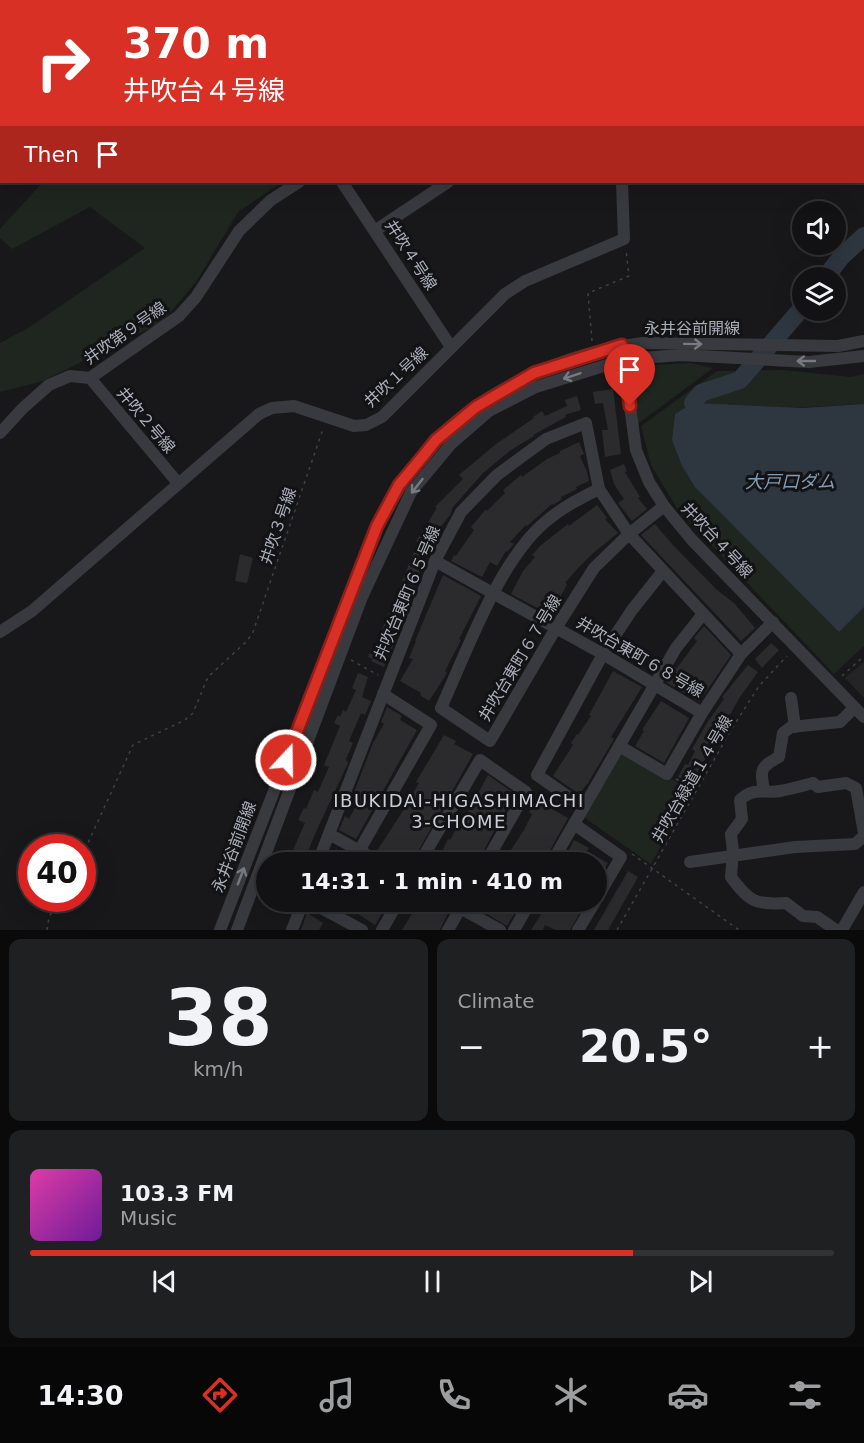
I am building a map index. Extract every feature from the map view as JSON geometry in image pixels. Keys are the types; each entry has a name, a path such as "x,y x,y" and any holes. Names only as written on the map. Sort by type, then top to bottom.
{"street":[{"name":"井吹第９号線","path":"0,433 49,385 70,376 90,378 179,316 196,297 239,231 271,200 297,183"},
{"name":"井吹４号線","path":"343,183 452,347"},
{"path":"375,231 447,183"},
{"path":"622,183 624,239"},
{"name":"井吹１号線","path":"0,632 32,611 259,414 272,408 294,406 354,426 366,425 382,417 505,294 525,281 624,239"},
{"name":"永井谷前開線","path":"220,930 377,526 399,485 436,440 476,407 534,373 622,345 643,343 838,346 864,341"},
{"name":"井吹台４号線","path":"622,345 636,450 649,482 664,506 692,540 864,717"},
{"name":"永井谷前開線","path":"237,930 362,597 411,492 451,444 489,411 536,387 607,365 681,355 808,362 864,356"},
{"name":"井吹２号線","path":"90,378 178,483"},
{"name":"井吹台東町６５号線","path":"322,852 435,561 461,512 497,476 546,439 586,423 599,489 629,534 741,654"},
{"name":"井吹台東町６７号線","path":"599,489 574,501 544,523 519,549 494,592 441,708 490,741 594,568 629,534 664,506"},
{"name":"井吹台東町６８号線","path":"435,561 494,592 702,712"},
{"path":"583,807 537,775 603,654 632,610 663,572"},
{"path":"558,852 676,648 703,614"},
{"path":"619,746 667,774 702,712 741,654 773,622"},
{"path":"329,834 359,851 431,725 383,694"},
{"path":"791,698 795,727"},
{"path":"764,790 761,772 765,765 779,757 783,733 795,727 840,722 854,708"},
{"path":"426,852 480,760 526,792 492,852"},
{"path":"690,862 732,856 795,847 855,844 864,835 856,788 846,783 818,787 813,783 777,792 764,790 745,795 740,800 742,819 731,834 732,856 730,877 752,899 762,905 786,903 803,915 817,917 836,930"},
{"path":"574,824 621,857 607,881"},
{"path":"842,930 864,892"},
{"path":"292,930 299,912"},
{"path":"329,912 362,930"},
{"path":"382,930 392,912"},
{"path":"448,930 459,912"},
{"path":"473,912 500,930"},
{"path":"514,930 524,912"},
{"path":"578,930 589,912"}],"path":[{"path":"592,342 588,292 629,276 624,239"},
{"name":"井吹３号線","path":"92,834 133,745 185,720 192,713 208,677 247,641 253,632 327,417"},
{"name":"井吹台緑道１４号線","path":"617,930 696,790 759,686 795,647"},
{"path":"341,654 387,681"},
{"path":"832,685 864,656"},
{"path":"667,774 696,790"},
{"path":"624,849 739,930"},
{"path":"47,930 52,912"}],"shaded area":[{"path":"42,183 281,183 238,212 196,282 162,322 43,381 0,392 0,343 28,328 145,248 90,207 12,249 0,238 0,229"},
{"path":"689,363 713,368 636,425 633,373 638,366"},
{"path":"783,370 851,377 864,374 864,404 675,414 672,440 681,464 839,632 864,607 864,646 834,674 678,510 651,465 641,426 717,371"},
{"path":"864,662 864,698 845,678"},
{"path":"621,750 691,790 651,864 582,816"}],"water":[{"name":"大戸口ダム","path":"693,403 802,408 864,404 864,607 839,632 695,487 681,464 672,440 675,414"}],"building":[{"path":"613,389 621,454 605,457 602,430 608,430 603,403 595,404 593,392"},
{"path":"577,396 581,410 565,415 566,417 511,450 483,473 453,507 450,515 439,529 437,528 423,553 426,554 420,572 384,667 371,661 373,659 368,657 374,649 418,542 416,541 437,508 435,507 463,479 459,475 533,417 542,411 545,416 567,406 565,400"},
{"path":"579,442 584,454 580,456 589,481 561,497 562,499 552,504 526,525 510,542 514,544 506,551 497,566 490,562 482,577 451,561 474,530 471,527 486,509 487,511 505,493 503,490 521,475 522,477 560,451"},
{"path":"624,464 627,471 625,472 640,497 638,498 647,509 632,521 618,503 624,499 614,484 610,470"},
{"path":"597,505 607,518 605,519 618,533 578,568 565,583 567,584 562,594 547,613 511,594 523,571 535,557 532,555 540,546"},
{"path":"655,524 717,590 735,604 755,628 741,641 641,535"},
{"path":"240,554 253,558 247,583 235,581"},
{"path":"443,575 481,596 459,639 461,640 445,671 447,673 429,701 420,695 421,693 400,681 413,659 409,658 415,641"},
{"path":"704,626 731,655 699,702 666,682 675,667 677,668 697,641 694,638"},
{"path":"771,643 779,650 762,668 755,659"},
{"path":"748,665 758,672 740,697 691,784 678,777 685,764 688,765 695,751 692,749 724,699 722,697"},
{"path":"613,671 642,687 611,737 614,739 579,794 553,776 573,745 571,743 591,716 589,715"},
{"path":"358,673 368,677 362,697 371,701 365,715 361,713 349,741 353,743 346,759 348,763 308,852 292,852 305,823 298,820 304,808 306,809 314,790 318,792 329,767 324,765 340,726 334,723 343,710 346,712 356,690 352,688"},
{"path":"661,701 689,718 664,763 635,746 644,731 642,730"},
{"path":"387,707 402,716 400,720 417,730 356,839 339,830 345,816 349,819 360,799 353,795 373,743 384,724 381,722"},
{"path":"444,735 456,741 454,744 473,754 418,852 379,852 377,851 419,783 416,782"},
{"path":"488,775 515,794 494,826 496,827 483,852 442,852 448,839 450,840 460,822 462,823"},
{"path":"536,800 568,818 549,852 510,852 532,814 529,812"},
{"path":"574,840 589,848 587,851 589,852 568,851"},
{"path":"628,871 638,877 608,930 594,930 604,912 607,912 607,907"},
{"path":"355,912 383,912 375,925"},
{"path":"413,912 448,913 440,930 402,930"},
{"path":"484,912 515,912 507,926"},
{"path":"543,912 580,912 570,930 556,930 545,925 543,930 531,930"},
{"path":"307,913 323,923 319,930 301,930"}],"waterway":[{"path":"833,267 864,236"},
{"path":"693,403 701,393 740,380 792,320"}],"district":[{"name":"IBUKIDAI-HIGASHIMACHI 3-CHOME","path":"459,810"}],"route":[{"path":"286,760 377,526 399,485 436,440 476,407 534,373 622,345 630,406"}]}
